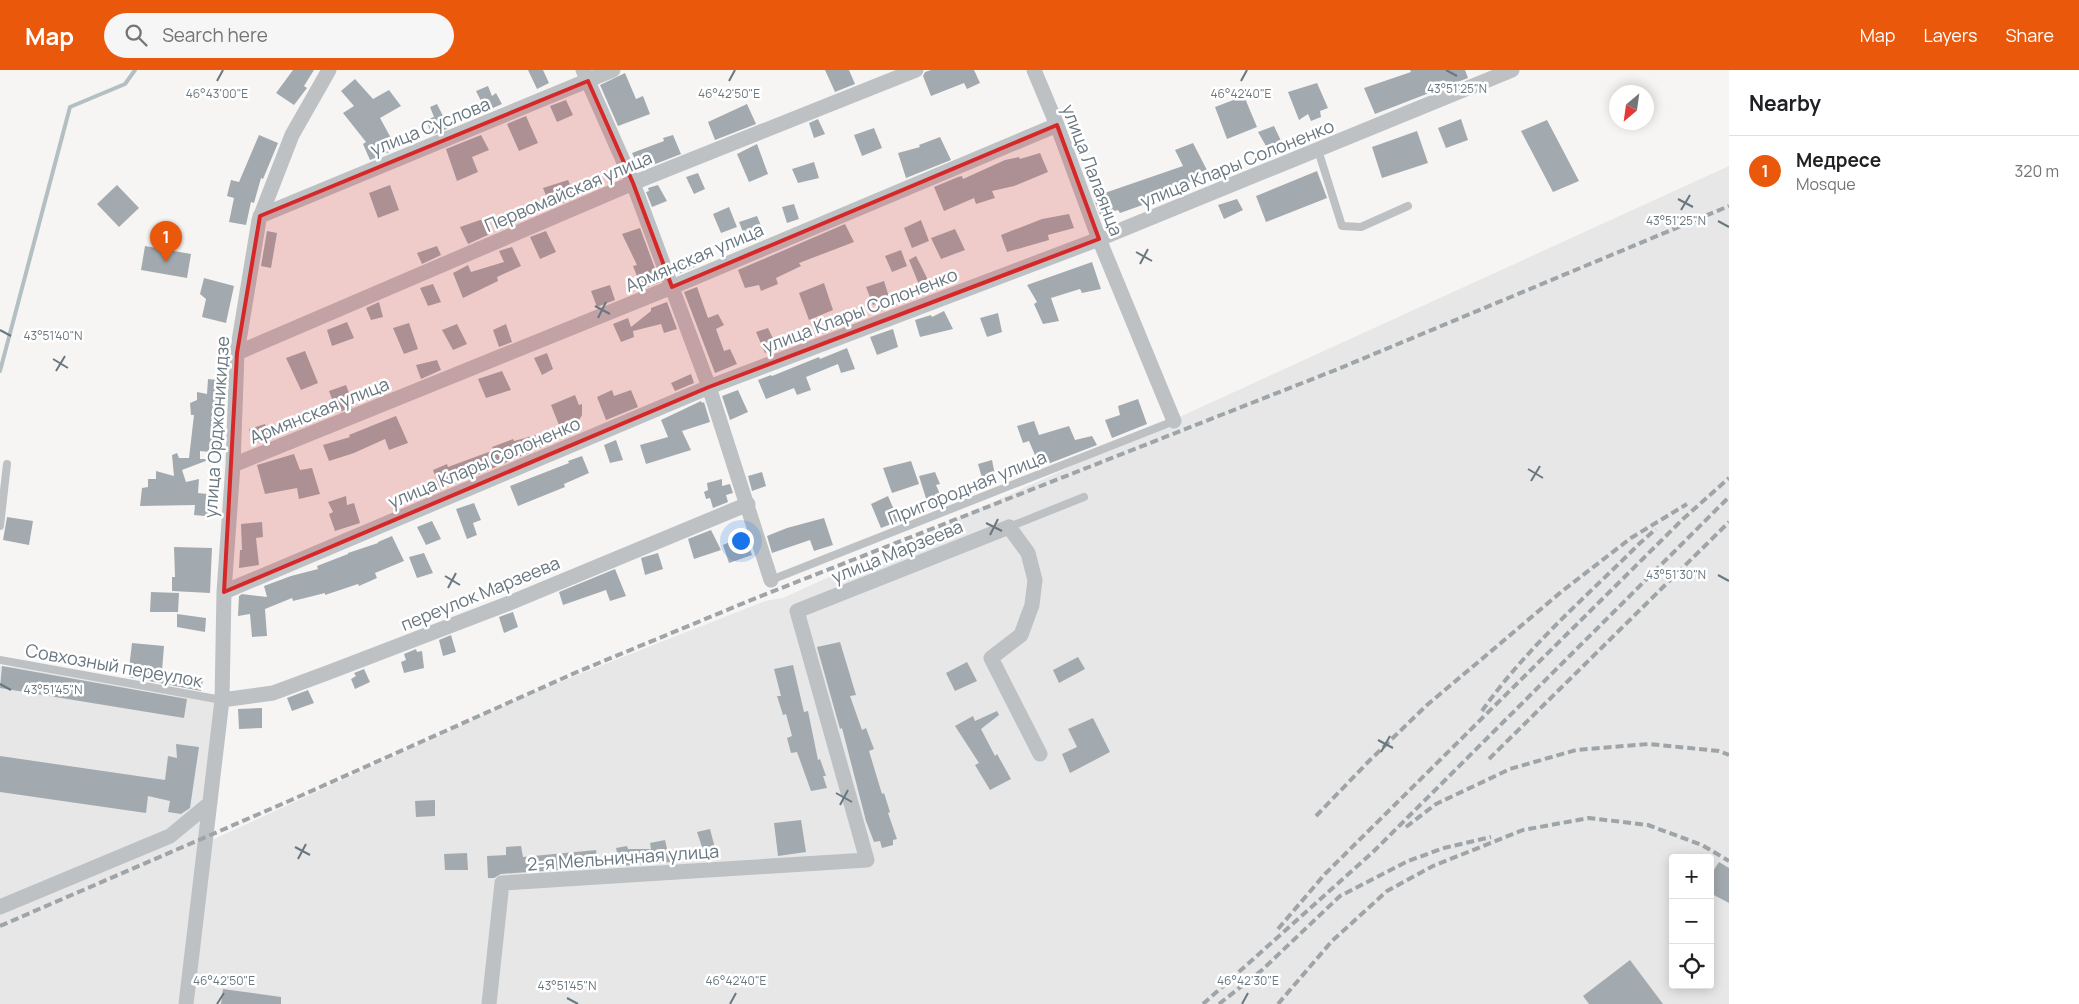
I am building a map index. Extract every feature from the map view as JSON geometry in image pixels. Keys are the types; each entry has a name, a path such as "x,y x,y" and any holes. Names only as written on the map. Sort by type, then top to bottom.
{"street":[{"name":"улица Орджоникидзе","path":"186,1004 222,700 224,592 233,465 237,354 260,216 292,135 329,70"},
{"name":"улица Суслова","path":"260,216 585,75 613,70"},
{"name":"Первомайская улица","path":"237,354 633,183 916,70"},
{"name":"улица Лалаянца","path":"1034,70 1057,125 1099,240 1174,421"},
{"name":"улица Клары Солоненко","path":"224,592 709,387 1099,240 1318,150 1476,76 1512,70"},
{"path":"585,75 633,183 709,387 771,580"},
{"name":"Армянская улица","path":"233,465 672,287 1057,125"},
{"name":"переулок Марзеева","path":"222,700 273,692 327,673 507,604 748,504"},
{"path":"1009,528 1028,553 1035,580 1032,605 1021,635 991,658 1040,754"},
{"name":"улица Марзеева","path":"867,860 797,611 1009,528"},
{"path":"0,907 170,836 210,802"},
{"name":"2-я Мельничная улица","path":"489,1004 502,884 867,860"}],"lane":[{"path":"1318,150 1342,226 1361,227 1408,206"},
{"name":"Пригородная улица","path":"771,580 1174,421"},
{"path":"0,526 7,464"},
{"path":"1009,528 1084,498"},
{"name":"Совхозный переулок","path":"0,660 222,700"}],"highlighted area":[{"path":"588,81 633,183 672,287 1057,125 1099,239 709,387 224,592 237,353 260,216"}],"shaded area":[{"path":"1729,166 1729,1004 0,1004 0,666 50,669 222,700 210,841 529,694 765,601 783,598"}],"building":[{"path":"293,70 314,70 304,86 307,88 294,105 276,93"},
{"path":"528,70 543,70 549,83 537,89"},
{"path":"825,70 849,70 855,84 835,92"},
{"path":"931,70 974,70 980,83 967,89 964,83 931,96 923,76 925,72"},
{"path":"1410,70 1465,70 1468,78 1375,114 1364,88 1411,72"},
{"path":"625,73 636,99 643,96 650,114 618,126 600,85"},
{"path":"355,79 373,99 389,90 401,106 380,118 397,149 370,160 363,144 366,142 343,113 354,106 341,91"},
{"path":"1317,83 1328,108 1320,111 1321,117 1311,121 1308,114 1299,120 1288,92"},
{"path":"488,86 492,96 496,93 502,104 486,111 476,91"},
{"path":"1244,96 1257,127 1227,139 1215,107"},
{"path":"566,100 573,115 557,122 550,106"},
{"path":"437,104 449,128 432,135 426,120 434,117 430,107"},
{"path":"747,104 756,124 715,140 708,122"},
{"path":"526,116 538,143 519,151 507,124"},
{"path":"818,119 825,134 814,138 809,123"},
{"path":"1461,119 1468,140 1446,148 1438,128"},
{"path":"1547,120 1579,181 1553,192 1521,131"},
{"path":"1274,126 1283,145 1270,153 1258,132"},
{"path":"874,128 882,148 862,156 854,135"},
{"path":"1417,131 1428,163 1382,178 1372,147"},
{"path":"259,135 278,143 263,179 261,178 254,203 251,202 246,225 229,222 234,198 227,196 231,180 239,182"},
{"path":"481,135 489,150 472,157 478,172 457,181 446,149"},
{"path":"673,135 681,154 640,170 632,153 664,141 663,138"},
{"path":"940,137 951,160 906,178 898,153 920,147 919,145"},
{"path":"1193,143 1209,174 1180,186 1182,191 1120,213 1118,210 1100,215 1093,197 1183,166 1175,150"},
{"path":"757,144 768,174 749,182 737,154"},
{"path":"1040,153 1048,172 1014,186 992,191 995,198 976,204 974,198 944,211 934,187 958,177 962,176 963,179 1005,160 1019,157 1020,159"},
{"path":"814,162 819,178 798,183 792,169"},
{"path":"1317,171 1327,198 1266,222 1256,196"},
{"path":"698,173 705,189 694,194 686,177"},
{"path":"568,180 576,197 551,208 543,188"},
{"path":"117,185 139,208 119,227 97,204"},
{"path":"390,185 399,210 378,218 369,193"},
{"path":"658,185 667,201 652,207 646,192 649,191 648,188"},
{"path":"1237,199 1243,210 1224,219 1218,205"},
{"path":"794,204 799,219 787,223 782,207"},
{"path":"729,207 737,227 721,233 713,214"},
{"path":"1069,214 1074,228 1048,235 1049,240 1007,252 1001,235 1042,219"},
{"path":"757,216 765,235 747,242 739,222"},
{"path":"483,219 490,234 468,244 460,227"},
{"path":"921,220 929,241 912,248 904,228"},
{"path":"845,224 854,242 799,263 801,266 776,278 778,284 761,291 759,285 745,288 738,270"},
{"path":"640,228 660,282 642,289 633,266 637,265 622,234"},
{"path":"955,229 965,250 941,259 931,238"},
{"path":"267,231 277,233 271,268 261,266"},
{"path":"546,231 556,252 540,259 530,237"},
{"path":"145,246 191,254 187,278 141,270"},
{"path":"437,246 441,255 422,264 417,253"},
{"path":"512,247 521,266 497,277 498,281 463,298 453,273 468,265 471,272 504,262 499,251"},
{"path":"901,250 907,266 892,272 885,256"},
{"path":"692,256 697,266 678,274 672,262"},
{"path":"916,256 930,284 920,287 909,260"},
{"path":"1092,262 1101,289 1082,293 1080,289 1051,298 1059,321 1043,324 1034,304 1037,302 1027,285"},
{"path":"204,278 234,286 226,323 202,317 206,299 200,294"},
{"path":"884,281 890,300 873,305 866,287"},
{"path":"824,283 833,310 809,320 799,293"},
{"path":"433,284 441,302 428,306 420,288"},
{"path":"610,285 615,300 597,307 591,291"},
{"path":"697,287 708,318 718,314 724,325 716,329 724,351 730,349 737,364 715,373 684,292"},
{"path":"379,302 383,317 371,320 366,308"},
{"path":"667,302 677,329 664,333 661,324 633,331 634,337 621,342 613,324 628,318 631,327 651,311 651,308"},
{"path":"944,311 953,329 920,337 915,320 931,315 932,317"},
{"path":"998,313 1002,332 987,337 980,318"},
{"path":"347,322 354,338 332,346 327,330"},
{"path":"409,323 418,349 404,354 393,328"},
{"path":"457,324 467,344 453,350 442,330"},
{"path":"506,324 512,342 499,347 493,330"},
{"path":"768,328 777,347 765,353 756,332"},
{"path":"893,329 898,347 877,355 870,337"},
{"path":"847,348 855,369 841,373 838,364 806,377 811,390 797,395 794,388 766,399 758,380"},
{"path":"305,351 318,383 301,390 286,358"},
{"path":"547,353 553,369 542,375 534,358"},
{"path":"437,360 441,370 421,379 416,365"},
{"path":"502,371 511,390 486,398 478,379"},
{"path":"691,374 694,383 675,391 671,383"},
{"path":"208,379 226,381 218,453 200,451 200,459 211,459 182,470 186,482 199,479 198,493 216,495 215,517 194,515 195,505 140,506 142,488 148,487 148,479 156,479 156,471 174,476 172,455 177,453 179,458 189,458 194,415 191,415 190,403 197,400 197,392 207,394"},
{"path":"346,385 354,406 337,413 329,391"},
{"path":"612,390 614,396 631,390 638,407 606,420 597,397"},
{"path":"738,390 748,412 730,420 722,396"},
{"path":"575,395 579,405 582,404 582,415 578,422 575,420 559,425 551,405"},
{"path":"1138,399 1147,424 1112,438 1105,420 1120,415 1118,406"},
{"path":"701,401 702,403 704,402 710,422 682,431 691,450 646,464 640,445 668,437 661,420"},
{"path":"396,416 408,443 389,450 385,439 354,453 329,461 323,445 350,437 349,435"},
{"path":"1034,421 1039,435 1069,426 1075,440 1092,436 1097,445 1040,467 1029,441 1023,443 1017,426"},
{"path":"265,424 270,437 253,444 249,429"},
{"path":"540,434 544,446 470,478 469,475 439,486 433,470 447,464 448,467 494,450 492,447 513,439 514,441"},
{"path":"616,440 623,460 610,463 604,445"},
{"path":"294,454 300,470 312,468 320,494 299,499 297,488 265,494 257,465"},
{"path":"582,456 589,473 564,484 565,487 518,506 510,486"},
{"path":"992,460 996,480 984,485 978,464"},
{"path":"911,461 919,484 892,493 883,468"},
{"path":"762,472 766,486 752,491 748,476"},
{"path":"935,472 940,484 936,485 944,503 929,508 919,476"},
{"path":"722,479 722,486 730,484 733,493 726,495 728,502 713,508 710,498 706,499 704,492 708,490 707,483"},
{"path":"346,496 347,505 354,503 360,523 335,531 329,514 333,512 328,502"},
{"path":"888,496 899,521 881,528 871,504"},
{"path":"474,503 481,520 473,523 477,535 467,539 456,509"},
{"path":"7,517 33,521 29,545 3,540"},
{"path":"824,518 833,545 814,551 810,540 772,553 767,536 787,528"},
{"path":"432,521 441,539 426,545 417,527"},
{"path":"262,522 263,537 256,538 259,565 239,568 240,550 242,550 241,524"},
{"path":"711,530 721,550 694,559 688,539"},
{"path":"745,535 752,555 729,563 723,545"},
{"path":"392,536 404,561 375,573 377,578 359,586 358,584 325,595 325,593 293,601 292,598 265,609 267,636 252,637 250,614 238,616 239,596 242,594 267,597 264,586 318,569 317,566"},
{"path":"174,547 212,548 210,593 172,591 172,577 175,577"},
{"path":"424,553 433,573 417,578 409,557"},
{"path":"658,553 663,569 645,575 641,558"},
{"path":"615,569 626,596 610,601 606,590 563,605 559,592"},
{"path":"151,592 179,593 178,612 150,612"},
{"path":"513,612 518,627 504,633 499,617"},
{"path":"177,614 206,618 205,632 177,627"},
{"path":"451,635 456,652 443,656 439,640"},
{"path":"840,642 856,695 850,696 862,730 866,728 874,749 869,751 882,794 884,793 890,812 888,813 897,839 893,840 893,845 882,848 880,841 874,842 866,821 842,728 840,729 817,647"},
{"path":"132,643 164,646 162,671 203,680 201,691 128,677"},
{"path":"416,649 417,652 422,651 424,668 404,673 401,662 406,660 404,654"},
{"path":"1078,657 1085,669 1059,683 1053,670"},
{"path":"967,662 977,681 955,691 946,673"},
{"path":"793,665 804,712 808,711 818,760 820,759 826,776 823,776 827,788 811,791 797,752 791,753 787,738 792,736 786,714 783,715 777,696 781,696 774,669"},
{"path":"2,666 187,699 184,718 0,688"},
{"path":"364,669 370,682 355,689 351,679 356,676 354,673"},
{"path":"308,690 314,703 292,711 287,698"},
{"path":"262,708 262,728 239,729 238,709"},
{"path":"997,711 999,715 981,729 995,756 997,754 1011,779 990,790 975,765 979,763 955,726 973,716 975,721"},
{"path":"1093,718 1110,752 1070,773 1062,754 1077,747 1068,729"},
{"path":"176,744 199,747 190,808 181,814 168,812 170,801 148,796 146,813 0,792 0,756 165,780 168,756 177,758"},
{"path":"435,800 435,816 416,817 415,801"},
{"path":"801,820 806,852 778,856 774,823"},
{"path":"710,829 715,848 703,850 697,832"},
{"path":"665,840 670,862 620,866 616,848 627,846 628,849 651,849 650,843"},
{"path":"521,846 523,857 596,850 599,867 501,874 494,878 488,878 487,856 506,855 506,847"},
{"path":"467,853 468,870 445,870 444,854"},
{"path":"1719,862 1729,868 1729,903 1714,895 1714,870"},
{"path":"1630,960 1663,1004 1589,1004 1583,996"},
{"path":"223,989 281,997 281,1004 221,1004"}],"waterway":[{"path":"0,371 70,107 125,84 135,70"}],"railway":[{"path":"0,926 289,801 577,672 756,598 1338,369 1729,206"},
{"path":"1278,929 1325,874 1683,519 1729,478"},
{"path":"1203,1004 1373,852 1729,497"},
{"path":"1316,816 1427,705 1561,592 1631,538 1687,504"},
{"path":"1489,759 1729,522"},
{"path":"1482,711 1537,644 1656,529"},
{"path":"1406,827 1436,804 1510,769 1576,750 1649,744 1719,751 1729,755"},
{"path":"1278,1004 1332,941 1387,891 1433,866 1523,830 1589,818 1648,825 1702,845 1729,861"},
{"path":"1219,1004 1262,970 1340,896 1408,861 1444,848 1491,837"}],"place":[{"name":"Медресе","path":"166,262"}]}
